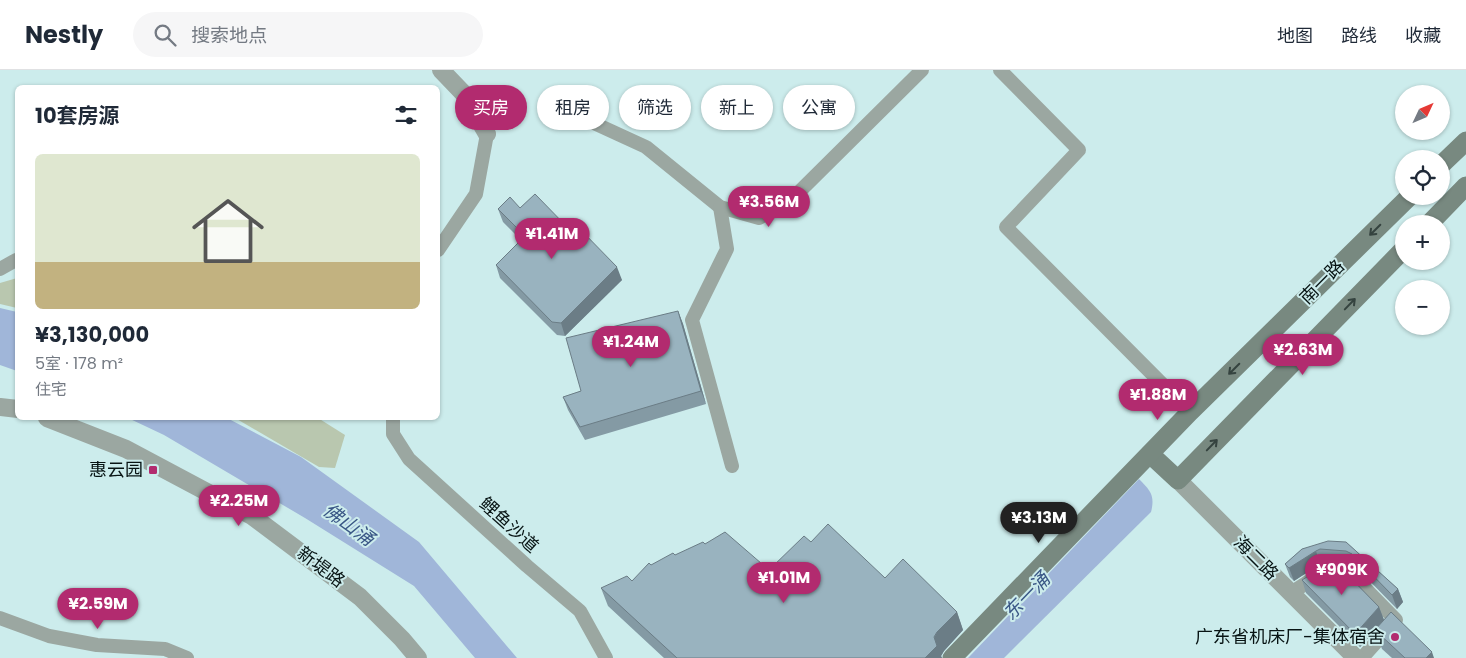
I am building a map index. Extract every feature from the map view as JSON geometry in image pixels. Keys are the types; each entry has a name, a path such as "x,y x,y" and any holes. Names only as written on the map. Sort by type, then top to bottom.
{"main road":[{"path":"1450,156 1466,141"},
{"path":"1437,215 1466,186"},
{"name":"南一路","path":"952,658 1190,412 1401,205"},
{"name":"南一路","path":"1178,480 1395,258"},
{"path":"1150,454 1178,480"}],"street":[{"path":"440,247 476,194 487,134 464,94 441,70"},
{"path":"609,130 646,147 720,207 759,218 797,194 922,70"},
{"path":"1000,70 1079,150 1006,227 1190,412"},
{"path":"720,207 727,249 692,320 732,466"},
{"path":"0,269 15,261"},
{"path":"0,407 15,410"},
{"name":"新堤路","path":"52,420 126,449 252,516 360,598 402,639 418,658"},
{"name":"鲤鱼沙道","path":"393,420 394,434 410,459 527,566 580,611 606,658"},
{"name":"海二路","path":"1178,480 1356,658"},
{"path":"1291,593 1325,571 1350,573 1396,620 1362,658"},
{"path":"0,618 49,636 97,645 165,649 187,658"}],"green space":[{"path":"15,279 15,308 0,304 0,283"},
{"path":"238,420 321,420 345,435 335,468 319,467"}],"water":[{"path":"0,308 15,312 15,370 0,365"},
{"name":"佛山涌","path":"132,420 231,420 301,457 419,542 517,658 475,658 414,586 305,518 164,435"},
{"path":"1139,479 1151,494 1151,512 1004,658 968,658"}],"building":[{"path":"535,194 571,231 576,225 617,267 561,323 552,322 496,265 525,236 498,209 510,197 520,208"},
{"path":"678,311 701,391 580,427 563,397 581,391 566,338"},
{"path":"828,524 885,578 903,559 957,612 937,632 934,637 937,646 925,658 677,658 601,588 627,576 632,581 649,563 651,565 673,553 675,555 703,542 705,544 725,532 769,570 804,536 811,542"},
{"path":"1328,541 1346,542 1398,589 1392,595 1352,554 1346,551 1320,549 1289,568 1285,564 1302,549"},
{"path":"1323,567 1341,568 1379,607 1355,634 1302,580"},
{"path":"1391,612 1432,652 1426,658 1405,658 1375,630"}],"place":[{"name":"惠云园","path":"153,470"},
{"name":"广东省机床厂-集体宿舍","path":"1395,637"}],"water label":[{"name":"东一涌","path":"1026,596"}]}
